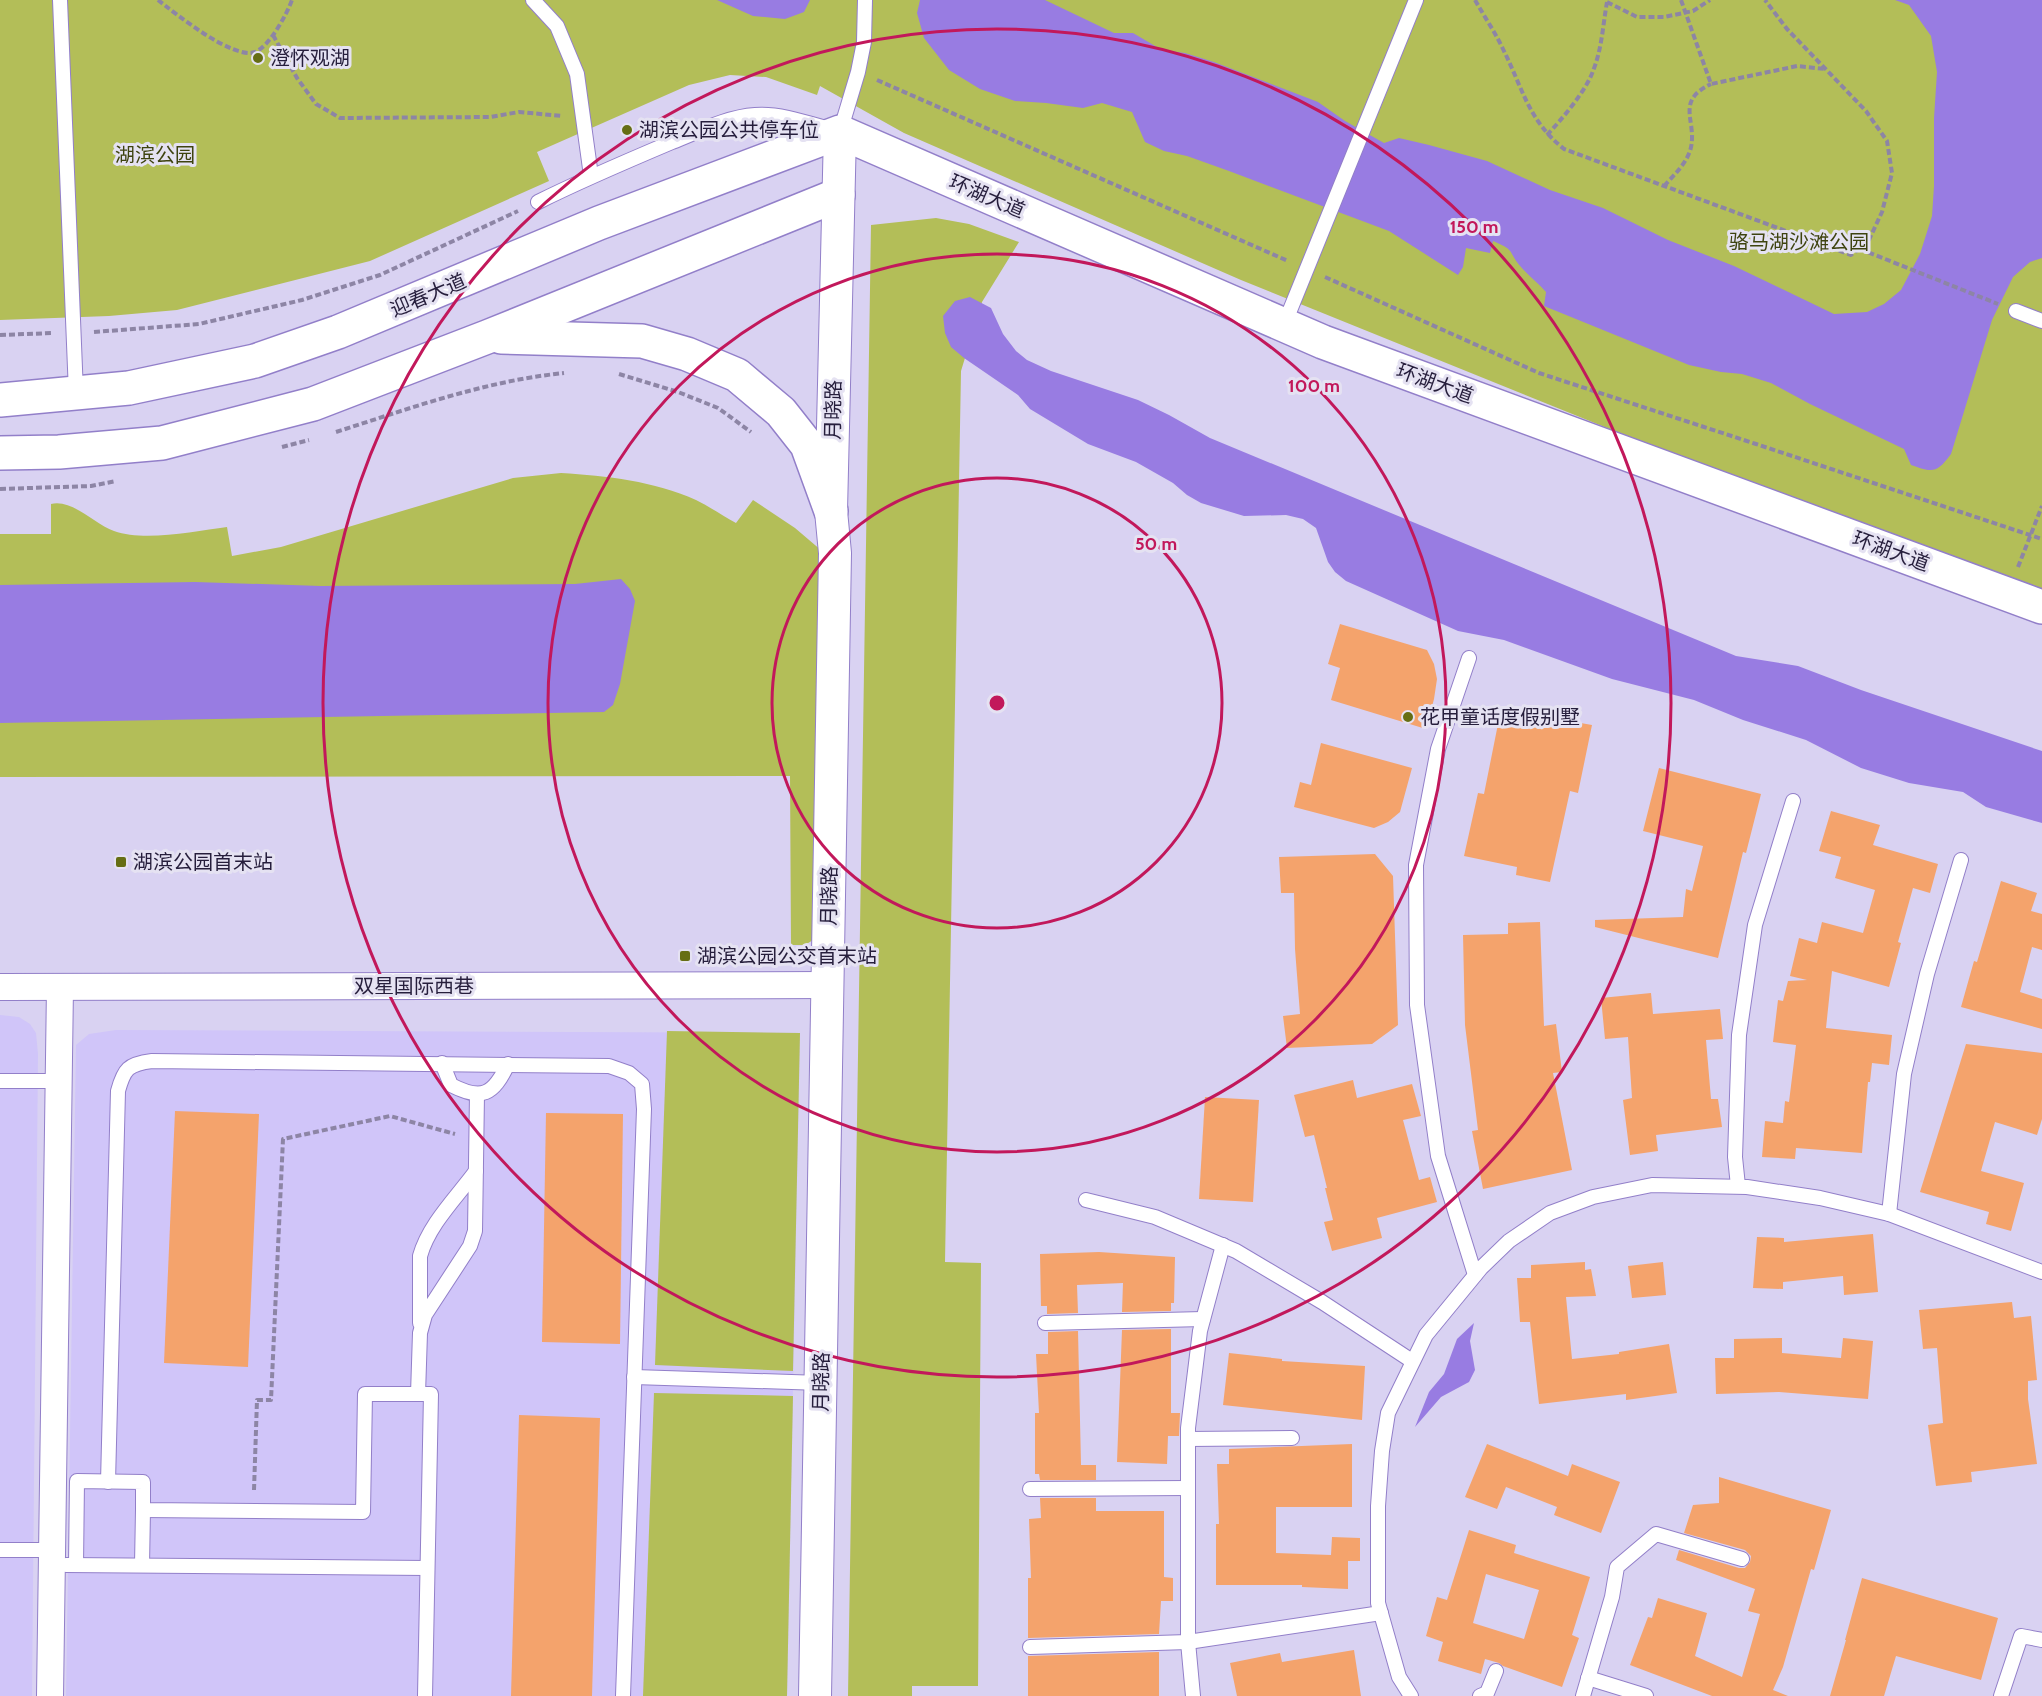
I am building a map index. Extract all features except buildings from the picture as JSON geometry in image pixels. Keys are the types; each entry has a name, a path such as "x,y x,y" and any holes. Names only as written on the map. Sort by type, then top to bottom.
{"main road":[{"name":"环湖大道","path":"840,132 1334,346 2042,607"},
{"name":"迎春大道","path":"0,400 129,388 255,361 328,336 599,223 840,132"},
{"path":"0,453 59,452 162,443 313,404 487,337 837,195"},
{"path":"487,337 642,341 687,354 737,375 781,411 807,446 831,511"}],"street":[{"name":"月晓路","path":"815,1696 835,553 831,511 840,132"},
{"name":"双星国际西巷","path":"0,987 828,986"},
{"path":"51,1696 60,1560 60,987"}],"lane":[{"path":"60,0 76,393"},
{"path":"533,0 557,26 577,74 591,176"},
{"path":"538,202 591,176 733,119 755,115 788,118 840,132 858,72 864,42 865,0"},
{"path":"1284,325 1416,0"},
{"path":"2016,311 2042,321"},
{"path":"1469,658 1438,749 1416,865 1417,1005 1438,1156 1475,1275"},
{"path":"1738,1186 1735,1157 1739,1035 1755,925 1793,801"},
{"path":"1889,1214 1904,1074 1927,974 1961,860"},
{"path":"108,1482 118,1091 122,1073 136,1064 152,1062 609,1066 629,1073 642,1084 644,1109 623,1696"},
{"path":"441,1063 451,1086 468,1094 485,1093 499,1083 508,1064"},
{"path":"0,1081 59,1081"},
{"path":"420,1333 425,1315 470,1246 475,1231 477,1094"},
{"path":"418,1394 420,1256 431,1230 476,1172"},
{"path":"1411,1696 1399,1677 1378,1603 1378,1506 1382,1451 1388,1413 1425,1335 1475,1275 1509,1241 1550,1213 1593,1197 1652,1185 1738,1186 1820,1198 1889,1214 2042,1272"},
{"path":"1086,1200 1155,1217 1236,1251 1322,1302 1412,1361"},
{"path":"1193,1696 1188,1642 1188,1439 1198,1342 1223,1245"},
{"path":"1045,1323 1203,1318"},
{"path":"634,1377 821,1383"},
{"path":"143,1510 363,1512 365,1394 431,1394 424,1696"},
{"path":"1188,1439 1292,1438"},
{"path":"60,1560 77,1481 144,1482 142,1565"},
{"path":"1030,1489 1188,1488"},
{"path":"1583,1696 1612,1597 1617,1567 1656,1534 1742,1559"},
{"path":"0,1550 60,1560 142,1565 427,1568"},
{"path":"1029,1647 1188,1642 1382,1613"},
{"path":"2001,1696 2021,1636 2042,1640"},
{"path":"1480,1696 1487,1694 1496,1671"},
{"path":"1588,1678 1647,1696"}],"path":[{"path":"158,0 234,51 244,54 255,52 273,35 292,0"},
{"path":"1475,0 1503,49 1529,108 1547,135 1564,149 1851,255 1868,242 1882,212 1892,173 1887,141 1866,111 1787,29 1765,0"},
{"path":"1681,0 1711,84"},
{"path":"1547,135 1563,118 1593,72 1600,46 1606,1 1637,17 1664,17 1693,11 1710,0"},
{"path":"273,35 297,78 316,104 340,118 490,117 519,112 582,117"},
{"path":"1664,186 1683,164 1691,148 1690,101 1699,90 1711,84 1797,66 1825,69"},
{"path":"858,72 1539,374 2042,539"},
{"path":"0,335 117,332 199,324 302,300 380,275 538,202"},
{"path":"1860,249 2016,311"},
{"path":"329,434 483,386 528,376 567,372"},
{"path":"611,373 627,376 718,408 752,432"},
{"path":"273,449 318,438"},
{"path":"0,489 91,486 125,479"},
{"path":"2007,594 2042,506"},
{"path":"254,1511 257,1400 271,1400 283,1139 390,1116 476,1139"}],"shaded area":[{"path":"717,0 810,0 804,12 785,19 753,16"},
{"path":"920,0 1045,0 1114,33 1133,33 1162,50 1185,53 1214,62 1318,102 1345,121 1384,143 1399,138 1487,161 1550,190 1603,208 1668,240 1734,266 1834,314 1867,312 1884,304 1901,290 1920,254 1932,216 1937,72 1931,36 1909,5 1895,0 2042,0 2042,258 2030,262 2013,277 1992,320 1951,454 1938,468 1925,469 1911,465 1904,449 1771,383 1742,374 1689,365 1544,306 1546,292 1521,267 1509,249 1501,244 1493,241 1490,253 1466,248 1463,267 1458,275 1389,231 1187,156 1164,151 1145,142 1132,112 1102,103 1083,108 1015,101 980,89 949,70 924,38 917,13"},
{"path":"970,297 991,308 1003,334 1016,351 1027,360 1051,371 1138,400 1210,438 1736,656 1798,666 1861,690 2042,751 2042,823 1986,807 1963,792 1909,783 1861,768 1806,740 1743,720 1694,700 1612,679 1504,640 1458,631 1346,581 1328,562 1316,528 1303,519 1286,515 1244,516 1201,503 1173,483 1136,462 1088,444 1030,409 1018,395 951,347 945,333 943,316 955,301"},
{"path":"621,579 630,589 635,601 620,684 613,705 604,712 0,723 0,585 195,582 321,586 575,584"},
{"path":"0,1015 19,1017 30,1024 36,1033 38,1054 32,1696 0,1696"},
{"path":"116,1030 800,1033 787,1696 66,1696 76,1045 89,1034"},
{"path":"1474,1323 1470,1341 1475,1370 1469,1382 1441,1397 1415,1427 1429,1392 1444,1374 1457,1339"}],"green space":[{"name":"骆马湖沙滩公园","path":"0,0 2042,0 2042,594 1617,432 1241,280 904,133 820,86 817,95 766,77 730,75 689,85 537,152 549,181 370,261 177,310 109,316 0,320"},
{"path":"936,218 969,224 1019,242 982,302 961,371 945,1262 981,1263 978,1686 912,1686 912,1696 848,1696 871,225"},
{"path":"561,473 613,478 664,488 696,500 736,523 753,500 795,528 822,551 813,940 805,945 791,945 790,776 0,777 0,534 51,534 51,504 67,505 106,528 140,536 170,535 227,527 232,556 281,547 513,478"},
{"path":"667,1031 800,1033 793,1371 655,1365"},
{"path":"654,1393 793,1396 787,1696 643,1696"}],"place":[{"name":"澄怀观湖","path":"258,58"},
{"name":"湖滨公园公共停车位","path":"627,130"},
{"name":"花甲童话度假别墅","path":"1408,717"},
{"name":"湖滨公园首末站","path":"121,862"},
{"name":"湖滨公园公交首末站","path":"685,956"}],"park label":[{"name":"湖滨公园","path":"155,155"}]}
